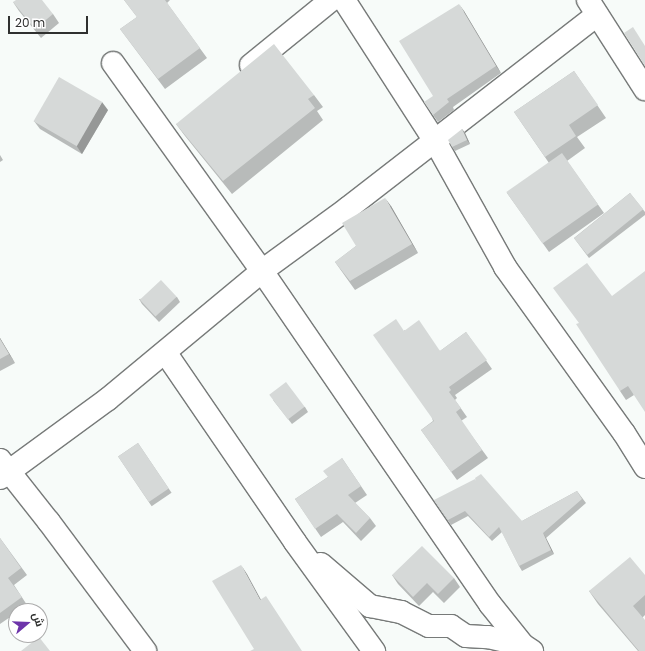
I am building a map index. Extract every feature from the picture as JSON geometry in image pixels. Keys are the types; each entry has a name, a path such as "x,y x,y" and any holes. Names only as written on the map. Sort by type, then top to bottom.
{"street":[{"path":"233,80 331,0"},
{"path":"344,0 435,141 505,266 624,433 645,467"},
{"path":"145,651 49,522 3,470 108,399 262,271 435,141 593,7 645,89"},
{"path":"113,63 172,130 262,271 490,604 527,648"},
{"path":"165,352 295,542 374,651"},
{"path":"295,542 370,606 401,612 429,626 451,626 466,636 488,637 527,648"}],"building":[{"path":"16,0 42,0 53,14 35,29 13,2"},
{"path":"124,0 165,0 200,48 158,79 120,29 137,17"},
{"path":"459,4 496,66 447,99 449,102 433,115 424,102 433,96 399,41"},
{"path":"633,27 645,46 645,66 624,33"},
{"path":"274,44 314,95 308,99 315,108 223,181 176,124"},
{"path":"574,71 598,105 569,125 576,136 545,157 514,112"},
{"path":"59,77 102,102 77,146 34,121"},
{"path":"462,129 467,140 452,147 448,140"},
{"path":"562,153 598,205 542,244 506,192"},
{"path":"630,193 643,209 587,255 574,238"},
{"path":"385,198 412,244 350,281 335,262 356,246 342,223"},
{"path":"587,263 612,296 645,271 645,412 628,386 620,391 576,324 579,323 553,288"},
{"path":"161,280 177,297 155,317 140,300"},
{"path":"396,319 404,331 419,320 440,351 466,332 487,360 449,387 451,390 449,392 461,408 456,412 482,450 451,472 421,430 434,421 373,335"},
{"path":"0,339 9,354 0,359"},
{"path":"286,382 305,407 288,419 269,395"},
{"path":"138,443 169,489 149,502 118,456"},
{"path":"342,458 361,486 348,495 370,518 356,533 337,514 315,529 295,499 328,477 323,471"},
{"path":"481,474 522,521 577,491 582,499 543,533 551,550 519,566 499,527 489,537 465,511 448,520 434,500 475,479 476,481 475,478"},
{"path":"0,538 21,568 8,578 22,597 14,603 8,603 8,607 0,613"},
{"path":"422,546 454,578 438,594 427,583 413,597 392,575"},
{"path":"630,557 645,575 645,595 633,606 645,620 645,651 639,651 589,591"},
{"path":"241,565 260,600 266,596 302,651 250,651 254,649 212,581"},
{"path":"31,643 44,643 50,651 21,651"}]}
